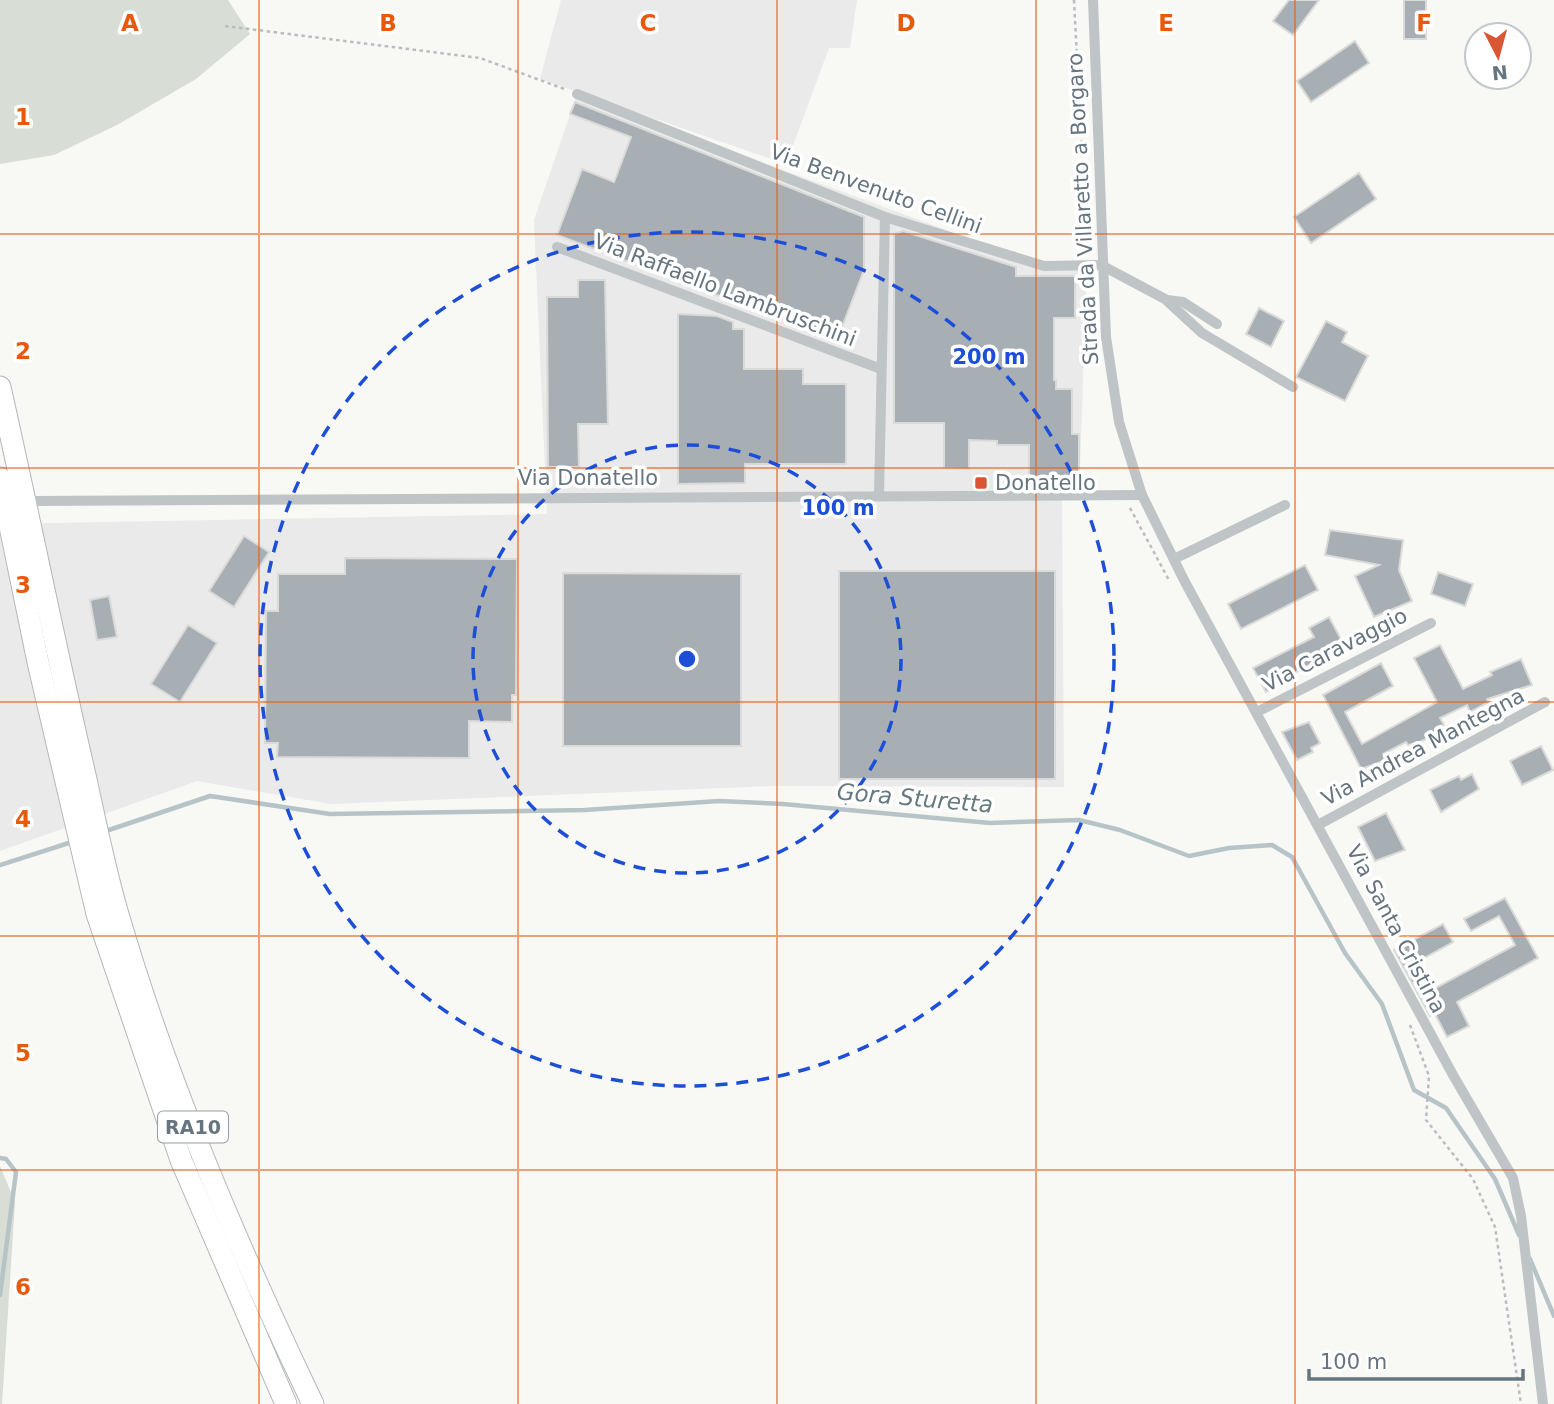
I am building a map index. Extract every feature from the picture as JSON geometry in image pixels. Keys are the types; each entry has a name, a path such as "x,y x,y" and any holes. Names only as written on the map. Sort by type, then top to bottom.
{"highway":[{"name":"RA10","path":"0,387 91,843 105,941 181,1160 286,1404"},
{"name":"RA10","path":"0,478 38,662 84,813"},
{"name":"RA10","path":"91,843 117,910 164,1053 267,1307 313,1404"}],"street":[{"name":"Strada da Villaretto a Borgaro","path":"1093,0 1101,265 1111,386 1142,495"},
{"name":"Via Benvenuto Cellini","path":"577,94 885,217 1044,266 1101,265 1165,299 1202,333 1293,387"},
{"path":"879,495 885,217"},
{"name":"Via Raffaello Lambruschini","path":"556,247 881,369"},
{"name":"Via Benvenuto Cellini","path":"1165,299 1183,302 1217,324"},
{"name":"Via Donatello","path":"34,501 1142,495"},
{"name":"Via Santa Cristina","path":"1142,495 1318,825 1513,1178 1523,1236 1543,1404"},
{"path":"1174,559 1284,505"},
{"name":"Via Caravaggio","path":"1257,712 1431,623"},
{"name":"Via Andrea Mantegna","path":"1318,825 1545,702"}],"path":[{"path":"1074,0 1087,265"},
{"path":"225,26 480,58 577,94"},
{"path":"1429,1090 1426,1120 1473,1179 1495,1227 1521,1404"}],"shaded area":[{"path":"0,0 228,0 250,34 196,79 117,125 54,155 0,164"},
{"path":"561,0 857,0 850,48 829,48 786,164 540,79"},
{"path":"577,94 1044,266 1087,265 1079,495 1062,496 1064,787 772,786 331,804 197,781 0,851 0,524 547,514 534,220"},
{"path":"0,1166 15,1202 2,1404 0,1404"}],"building":[{"path":"1289,0 1319,0 1293,35 1273,21"},
{"path":"1404,0 1426,0 1426,39 1404,39"},
{"path":"1355,41 1369,63 1311,102 1297,81"},
{"path":"575,102 864,217 864,270 837,340 557,235 582,169 614,182 631,137 570,114"},
{"path":"1359,173 1376,199 1311,243 1294,217"},
{"path":"903,231 1016,267 1016,276 1075,276 1075,318 1054,318 1054,380 1056,389 1072,389 1072,434 1079,434 1079,476 1029,477 1029,445 997,445 997,441 969,440 969,469 944,468 944,423 894,423 894,234"},
{"path":"578,280 605,280 608,424 578,424 579,467 548,467 547,297 578,297"},
{"path":"1259,308 1284,321 1271,347 1246,334"},
{"path":"678,314 717,316 733,322 733,329 744,329 744,369 803,369 803,384 846,384 846,464 745,464 745,483 678,484"},
{"path":"1326,321 1347,332 1342,342 1368,356 1345,401 1296,377"},
{"path":"1330,530 1403,540 1399,570 1412,601 1374,617 1355,576 1379,565 1325,555"},
{"path":"244,536 269,552 234,607 209,591"},
{"path":"345,558 517,559 516,695 512,695 512,722 469,721 469,758 277,757 278,743 265,743 266,611 278,611 278,574 345,574"},
{"path":"1305,565 1318,590 1241,629 1228,604"},
{"path":"839,571 1055,571 1055,779 839,779"},
{"path":"1438,572 1473,584 1465,606 1431,594"},
{"path":"563,573 741,574 741,746 563,746"},
{"path":"109,596 117,637 97,640 90,600"},
{"path":"1329,617 1342,641 1315,656 1317,661 1292,674 1294,677 1266,692 1253,668 1314,637 1309,628"},
{"path":"188,625 217,643 180,702 151,684"},
{"path":"1440,645 1463,689 1492,675 1490,672 1521,659 1532,685 1487,699 1489,702 1470,712 1467,705 1440,718 1444,725 1435,730 1437,733 1418,743 1408,745 1406,742 1383,754 1386,760 1361,769 1323,695 1381,663 1393,686 1345,712 1362,744 1437,702 1414,658"},
{"path":"1309,722 1320,743 1311,748 1313,752 1297,760 1282,732"},
{"path":"1541,746 1553,770 1522,785 1510,761"},
{"path":"1472,774 1479,789 1441,812 1430,790 1459,776 1461,780"},
{"path":"1386,813 1405,850 1375,861 1358,827"},
{"path":"1505,898 1538,958 1457,1002 1469,1026 1447,1037 1435,1014 1430,1016 1394,950 1443,924 1453,942 1419,961 1434,989 1515,945 1499,916 1471,931 1464,919"}],"waterway":[{"name":"Gora Sturetta","path":"103,832 210,796 330,814 585,810 719,801 783,804 990,823 1079,820 1120,830 1189,856 1229,848 1272,845 1292,857 1345,953 1382,1004 1414,1090 1446,1108 1495,1179 1519,1235"},
{"name":"Gora Sturetta","path":"0,865 75,841"},
{"path":"0,1158 6,1159 16,1172 0,1295"},
{"name":"Gora Sturetta","path":"1530,1259 1554,1316"}],"place":[{"name":"Donatello","path":"981,483"}]}
